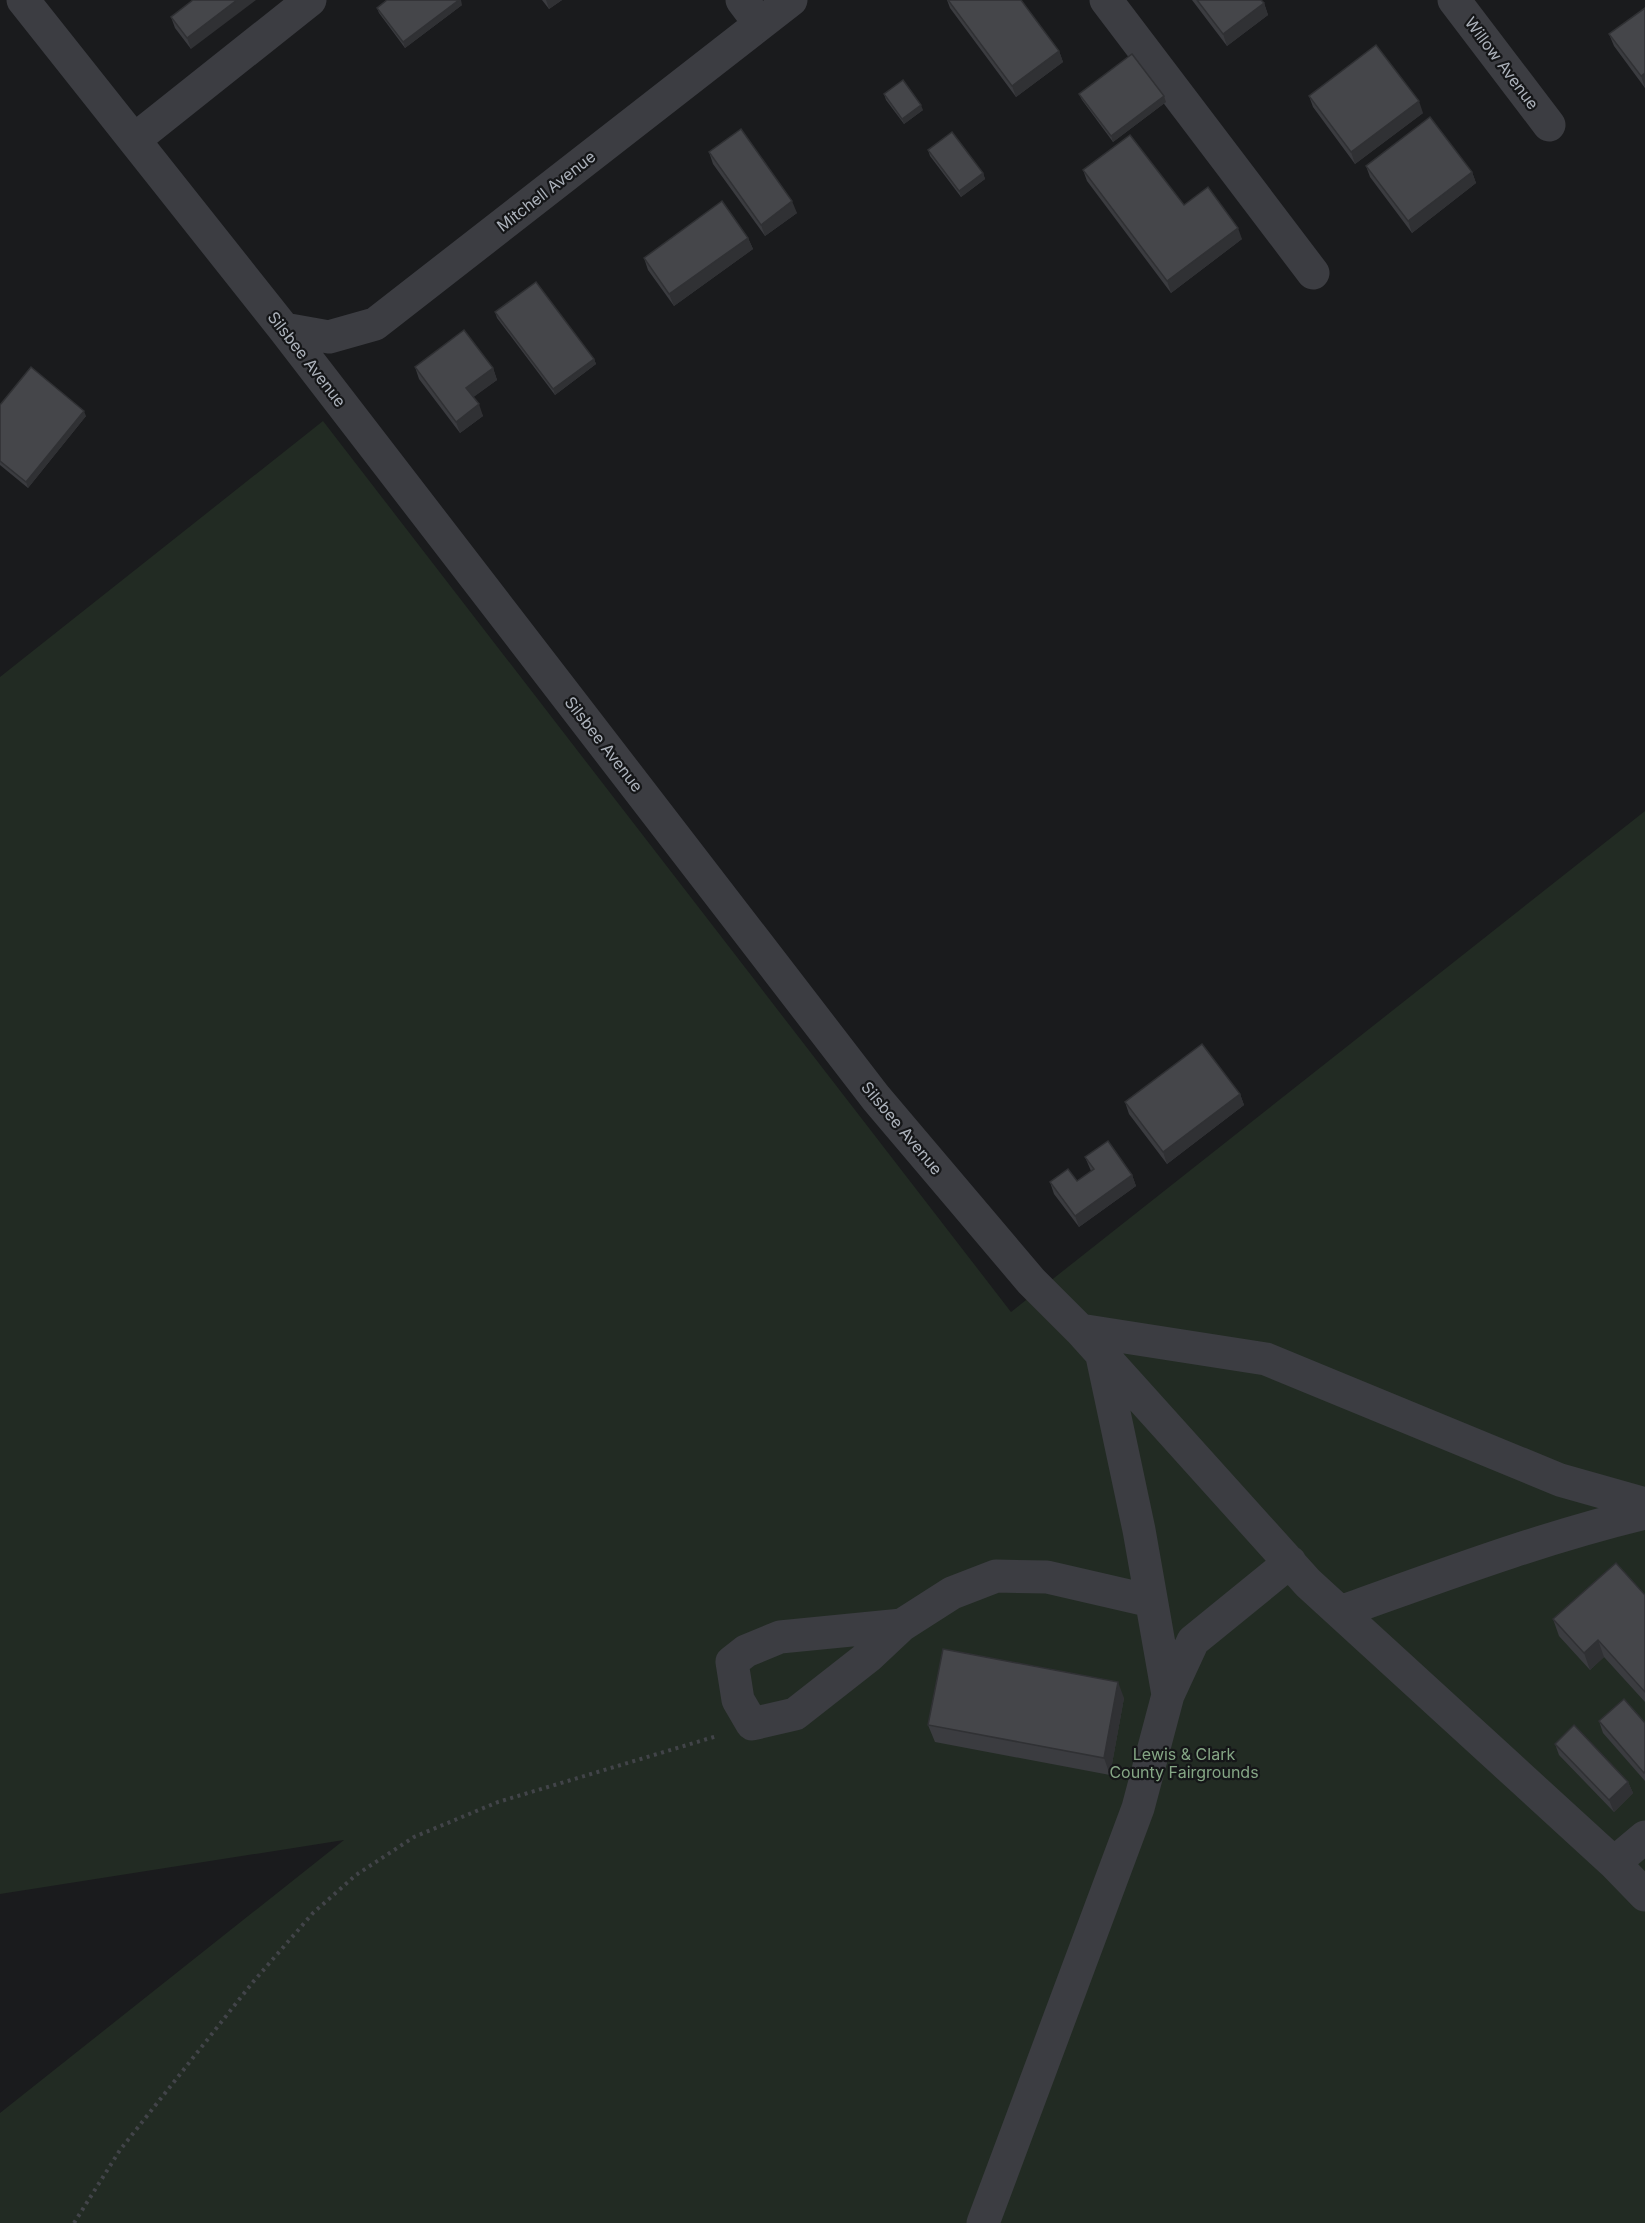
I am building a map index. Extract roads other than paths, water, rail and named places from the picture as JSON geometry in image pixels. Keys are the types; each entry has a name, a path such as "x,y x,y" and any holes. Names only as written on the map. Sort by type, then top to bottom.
{"street":[{"name":"Silsbee Avenue","path":"23,0 284,328 876,1098 1031,1281 1080,1330 1308,1583 1614,1863 1645,1895"},
{"path":"134,140 309,0"},
{"name":"Mitchell Avenue","path":"284,328 329,337 375,324 751,12 791,0"},
{"path":"1106,0 1313,273"},
{"name":"Willow Avenue","path":"1454,0 1549,125"},
{"path":"1080,1330 1266,1359 1425,1422 1560,1480 1645,1504"},
{"path":"1102,1356 1139,1530 1168,1695"},
{"path":"1340,1612 1490,1559 1592,1526 1645,1513"},
{"path":"984,2223 1138,1808 1168,1695 1193,1641 1290,1562"},
{"path":"902,1625 780,1637 746,1651 732,1662 738,1700 752,1724 795,1714 869,1656 902,1625 951,1593 996,1576 1047,1577 1151,1601"},
{"path":"1614,1863 1645,1837"}],"park label":[{"name":"Lewis & Clark County Fairgrounds","path":"1184,1763"}]}
